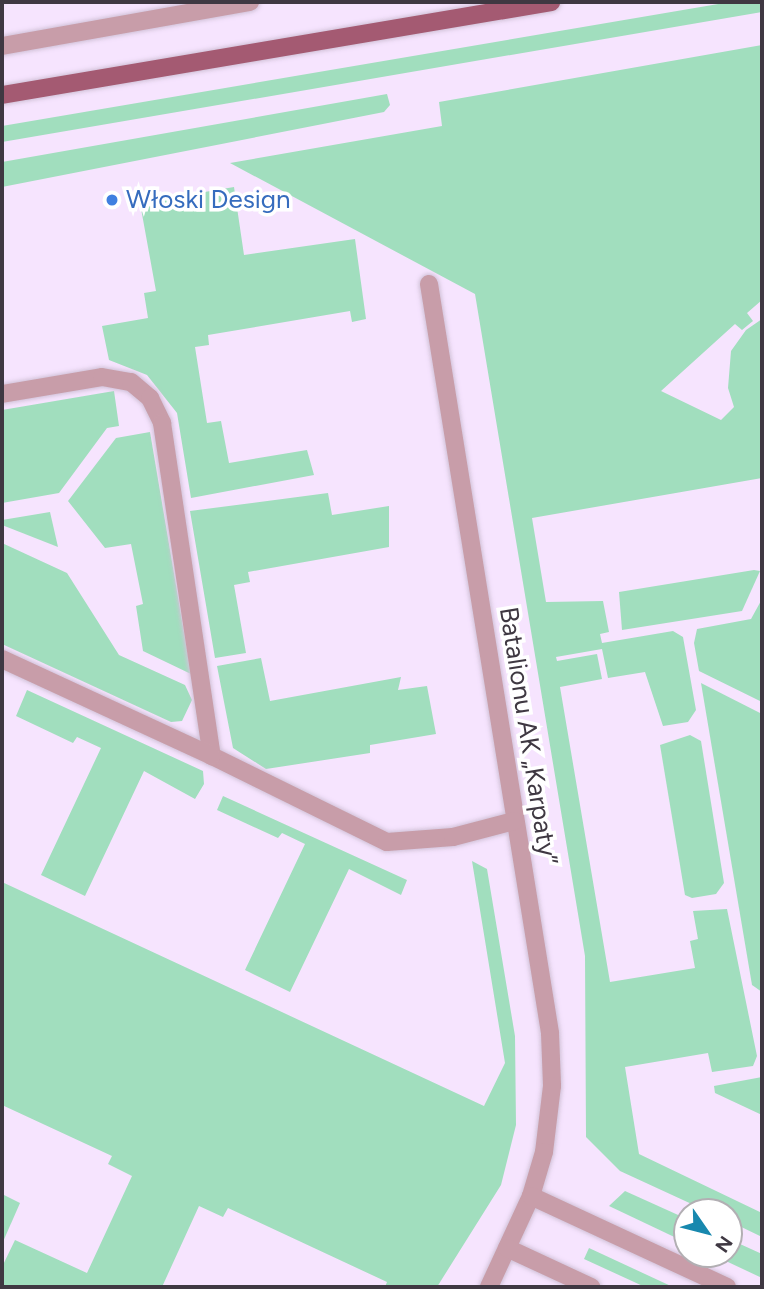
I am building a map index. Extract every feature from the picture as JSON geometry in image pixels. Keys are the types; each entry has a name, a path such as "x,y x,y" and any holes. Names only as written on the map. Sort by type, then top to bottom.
{"main road":[{"path":"2,95 551,2"}],"street":[{"path":"2,46 250,2"},
{"name":"Batalionu AK „Karpaty”","path":"429,284 550,1033 548,1129 531,1196 489,1287"},
{"path":"2,394 102,377 131,382 150,398 164,435 212,756"},
{"path":"2,659 212,756 387,842 453,837 514,821"},
{"path":"531,1196 727,1287"},
{"path":"507,1248 591,1287"}],"green space":[{"path":"730,2 762,2 762,12 2,142 2,126"},
{"path":"762,45 762,300 747,313 753,321 742,330 735,324 661,391 721,420 734,407 728,388 731,351 746,330 762,319 762,478 532,518 546,602 603,601 609,632 600,634 602,643 673,631 683,637 696,710 688,722 663,726 645,672 608,678 602,649 556,657 557,661 597,654 602,679 560,687 610,982 695,968 690,941 698,939 693,911 727,909 757,1056 753,1066 712,1072 708,1053 625,1067 639,1154 731,1198 679,1198 620,1171 586,1137 585,956 475,294 230,163 442,126 439,102"},
{"path":"387,94 390,105 384,112 2,187 2,162"},
{"path":"234,187 244,255 355,239 366,319 352,322 350,311 208,335 209,345 195,347 207,423 221,421 229,463 307,450 314,475 191,498 177,413 147,375 109,360 102,326 148,318 144,293 156,291 140,203"},
{"path":"114,391 119,426 107,428 59,493 2,503 2,410"},
{"path":"150,432 191,674 143,651 136,606 143,604 131,544 105,548 68,501 116,438"},
{"path":"328,493 332,515 389,506 389,547 248,572 250,582 234,585 246,653 215,658 190,511"},
{"path":"50,512 58,547 2,525 2,520"},
{"path":"2,543 67,573 119,655 185,685 192,700 182,721 171,722 2,644"},
{"path":"760,571 742,611 622,630 619,592"},
{"path":"762,599 762,702 699,671 694,643 697,629 751,619"},
{"path":"261,658 270,701 401,677 398,690 427,686 436,734 370,745 370,753 266,769 233,748 217,666"},
{"path":"701,683 762,714 762,992 752,985"},
{"path":"27,690 203,771 204,784 195,799 144,771 85,896 41,875 101,748 77,737 73,743 16,716"},
{"path":"690,735 701,741 724,883 716,894 692,898 685,895 660,745"},
{"path":"223,796 407,880 401,895 349,869 290,992 245,970 305,844 282,833 278,838 217,810"},
{"path":"472,861 487,869 515,1036 516,1125 501,1185 437,1287 385,1287 387,1282 228,1208 223,1217 199,1206 162,1287 2,1287 2,1267 15,1240 87,1273 132,1176 108,1164 112,1156 2,1105 2,882 484,1106 505,1063"},
{"path":"762,1077 762,1115 715,1093 714,1086"},
{"path":"625,1191 673,1213 673,1236 609,1206"},
{"path":"2,1194 20,1203 2,1244"},
{"path":"743,1204 762,1213 762,1237 743,1228"},
{"path":"743,1245 762,1254 762,1278 741,1268 743,1268"},
{"path":"589,1248 673,1287 645,1287 584,1259"}],"place":[{"name":"Włoski Design","path":"112,200"}]}
